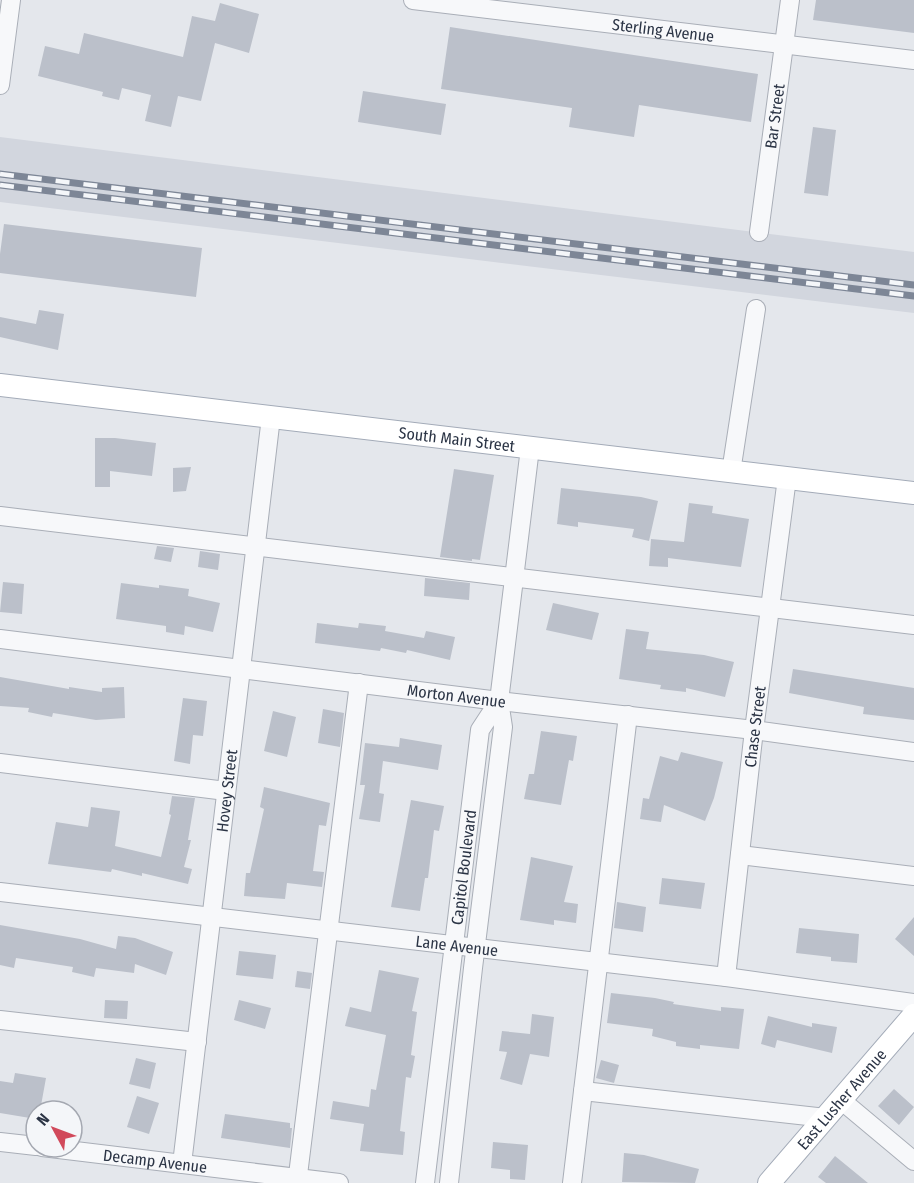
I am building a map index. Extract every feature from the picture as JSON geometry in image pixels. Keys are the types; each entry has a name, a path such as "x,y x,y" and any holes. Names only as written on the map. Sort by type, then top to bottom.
{"main road":[{"name":"South Main Street","path":"0,385 914,493"},
{"name":"East Lusher Avenue","path":"769,1183 914,1015"}],"street":[{"path":"0,85 11,0"},
{"name":"Sterling Avenue","path":"413,0 914,60"},
{"name":"Bar Street","path":"759,232 790,0"},
{"path":"731,472 756,309"},
{"name":"Hovey Street","path":"182,1164 271,417"},
{"name":"Capitol Boulevard","path":"449,1183 475,948 503,727 499,701 530,448"},
{"name":"Chase Street","path":"726,977 754,730 787,478"},
{"path":"0,516 914,625"},
{"name":"Morton Avenue","path":"0,639 754,730 914,752"},
{"path":"297,1180 359,683"},
{"name":"Capitol Boulevard","path":"425,1183 480,730 499,701"},
{"path":"572,1183 628,715"},
{"path":"0,763 226,791"},
{"path":"740,855 914,876"},
{"name":"Lane Avenue","path":"0,892 726,977 914,1003"},
{"path":"0,1020 197,1041"},
{"path":"583,1091 826,1118"},
{"path":"841,1100 914,1161"},
{"path":"0,1142 24,1145"},
{"name":"Decamp Avenue","path":"84,1152 297,1180 339,1183"}],"shaded area":[{"path":"0,137 914,252 914,313 0,202"}],"building":[{"path":"816,0 914,0 914,33 813,20"},
{"path":"220,3 259,14 249,53 215,43 201,101 178,96 171,127 145,121 151,95 122,88 119,100 102,96 103,92 38,76 45,46 79,54 84,33 183,57 192,16 215,21"},
{"path":"450,27 758,74 751,122 639,105 634,137 569,127 572,108 441,89"},
{"path":"363,91 446,104 441,135 358,122"},
{"path":"813,127 836,130 828,196 804,193"},
{"path":"4,224 202,248 196,297 0,273"},
{"path":"39,310 64,314 58,350 0,337 0,317 36,324"},
{"path":"95,438 156,443 152,476 110,471 110,487 95,487"},
{"path":"191,467 186,491 173,492 173,468"},
{"path":"454,469 494,475 480,560 440,557"},
{"path":"561,488 658,501 649,541 632,537 634,529 578,522 578,527 557,524"},
{"path":"689,503 713,506 712,513 749,519 741,567 668,558 668,567 649,566 651,539 684,542"},
{"path":"157,546 174,548 171,562 154,559"},
{"path":"200,551 220,554 218,570 198,567"},
{"path":"425,578 470,583 469,600 424,596"},
{"path":"3,582 24,584 22,614 0,612"},
{"path":"121,583 189,589 188,596 220,603 213,632 185,626 184,635 166,632 166,626 116,619"},
{"path":"553,603 599,613 592,640 546,630"},
{"path":"317,623 358,628 359,623 386,626 385,631 424,638 426,631 455,637 450,660 407,650 406,653 381,648 380,651 315,643"},
{"path":"626,629 649,632 646,649 704,655 734,662 725,697 686,688 686,692 660,689 661,685 619,679"},
{"path":"793,669 914,688 914,720 863,714 864,707 789,693"},
{"path":"0,677 69,689 69,687 102,692 102,688 124,687 125,718 96,720 53,713 52,717 28,712 29,708 0,706"},
{"path":"183,698 207,701 203,736 193,735 190,764 174,761"},
{"path":"323,709 344,713 340,747 318,743"},
{"path":"273,711 296,717 287,757 264,751"},
{"path":"541,731 577,736 573,761 569,760 561,805 524,799 529,774 534,774"},
{"path":"400,738 442,745 438,770 383,761 379,793 384,794 380,822 359,819 365,785 360,785 365,743 399,747"},
{"path":"681,752 723,762 714,798 705,821 664,805 661,822 640,819 643,798 649,799 660,756 678,761"},
{"path":"264,787 330,803 326,826 319,825 313,871 324,872 322,887 287,883 285,899 244,896 246,873 250,873 264,809 260,807"},
{"path":"172,796 195,798 188,840 191,840 184,867 192,869 188,884 142,873 142,876 112,869 111,872 48,864 56,822 88,827 91,807 120,811 115,846 161,857 171,815 169,814"},
{"path":"411,800 444,806 439,831 434,830 428,878 425,878 420,911 391,907"},
{"path":"531,857 573,866 564,902 578,904 576,923 554,920 554,925 520,920"},
{"path":"662,878 705,883 701,909 659,904"},
{"path":"617,902 646,907 643,932 614,928"},
{"path":"914,917 914,956 895,939"},
{"path":"0,925 80,939 116,949 118,936 135,938 173,952 166,975 135,964 134,973 96,968 94,977 72,972 73,967 16,958 14,968 0,965"},
{"path":"799,928 859,934 857,963 831,961 831,957 796,953"},
{"path":"239,951 276,955 273,979 236,975"},
{"path":"379,970 419,978 412,1011 417,1012 411,1055 415,1056 411,1078 406,1077 400,1131 405,1132 403,1155 360,1151 364,1124 330,1119 333,1101 369,1107 371,1089 376,1090 386,1035 345,1026 350,1007 371,1012"},
{"path":"297,971 312,973 310,989 295,987"},
{"path":"611,993 655,998 674,1002 673,1004 721,1011 721,1007 744,1009 739,1049 700,1045 700,1049 676,1046 676,1042 652,1036 653,1029 607,1023"},
{"path":"105,1000 128,1001 127,1019 104,1018"},
{"path":"239,1000 271,1008 265,1029 234,1020"},
{"path":"532,1014 554,1017 549,1057 530,1054 522,1085 500,1079 507,1052 499,1051 502,1031 530,1034"},
{"path":"768,1016 812,1027 812,1023 837,1027 832,1053 777,1040 775,1048 761,1044"},
{"path":"136,1058 156,1063 150,1089 129,1084"},
{"path":"601,1060 619,1065 614,1083 596,1078"},
{"path":"15,1073 46,1078 42,1099 24,1099 24,1117 0,1113 0,1081 13,1083"},
{"path":"894,1089 914,1107 899,1125 878,1106"},
{"path":"137,1096 159,1103 149,1134 127,1127"},
{"path":"225,1114 290,1123 290,1128 292,1128 290,1148 221,1138"},
{"path":"493,1142 528,1145 525,1180 510,1179 510,1170 491,1168"},
{"path":"624,1153 644,1155 699,1169 695,1183 622,1182"},
{"path":"835,1156 868,1183 826,1183 818,1177"}],"railway":[{"path":"0,174 914,285"},
{"path":"0,185 914,296"}]}
